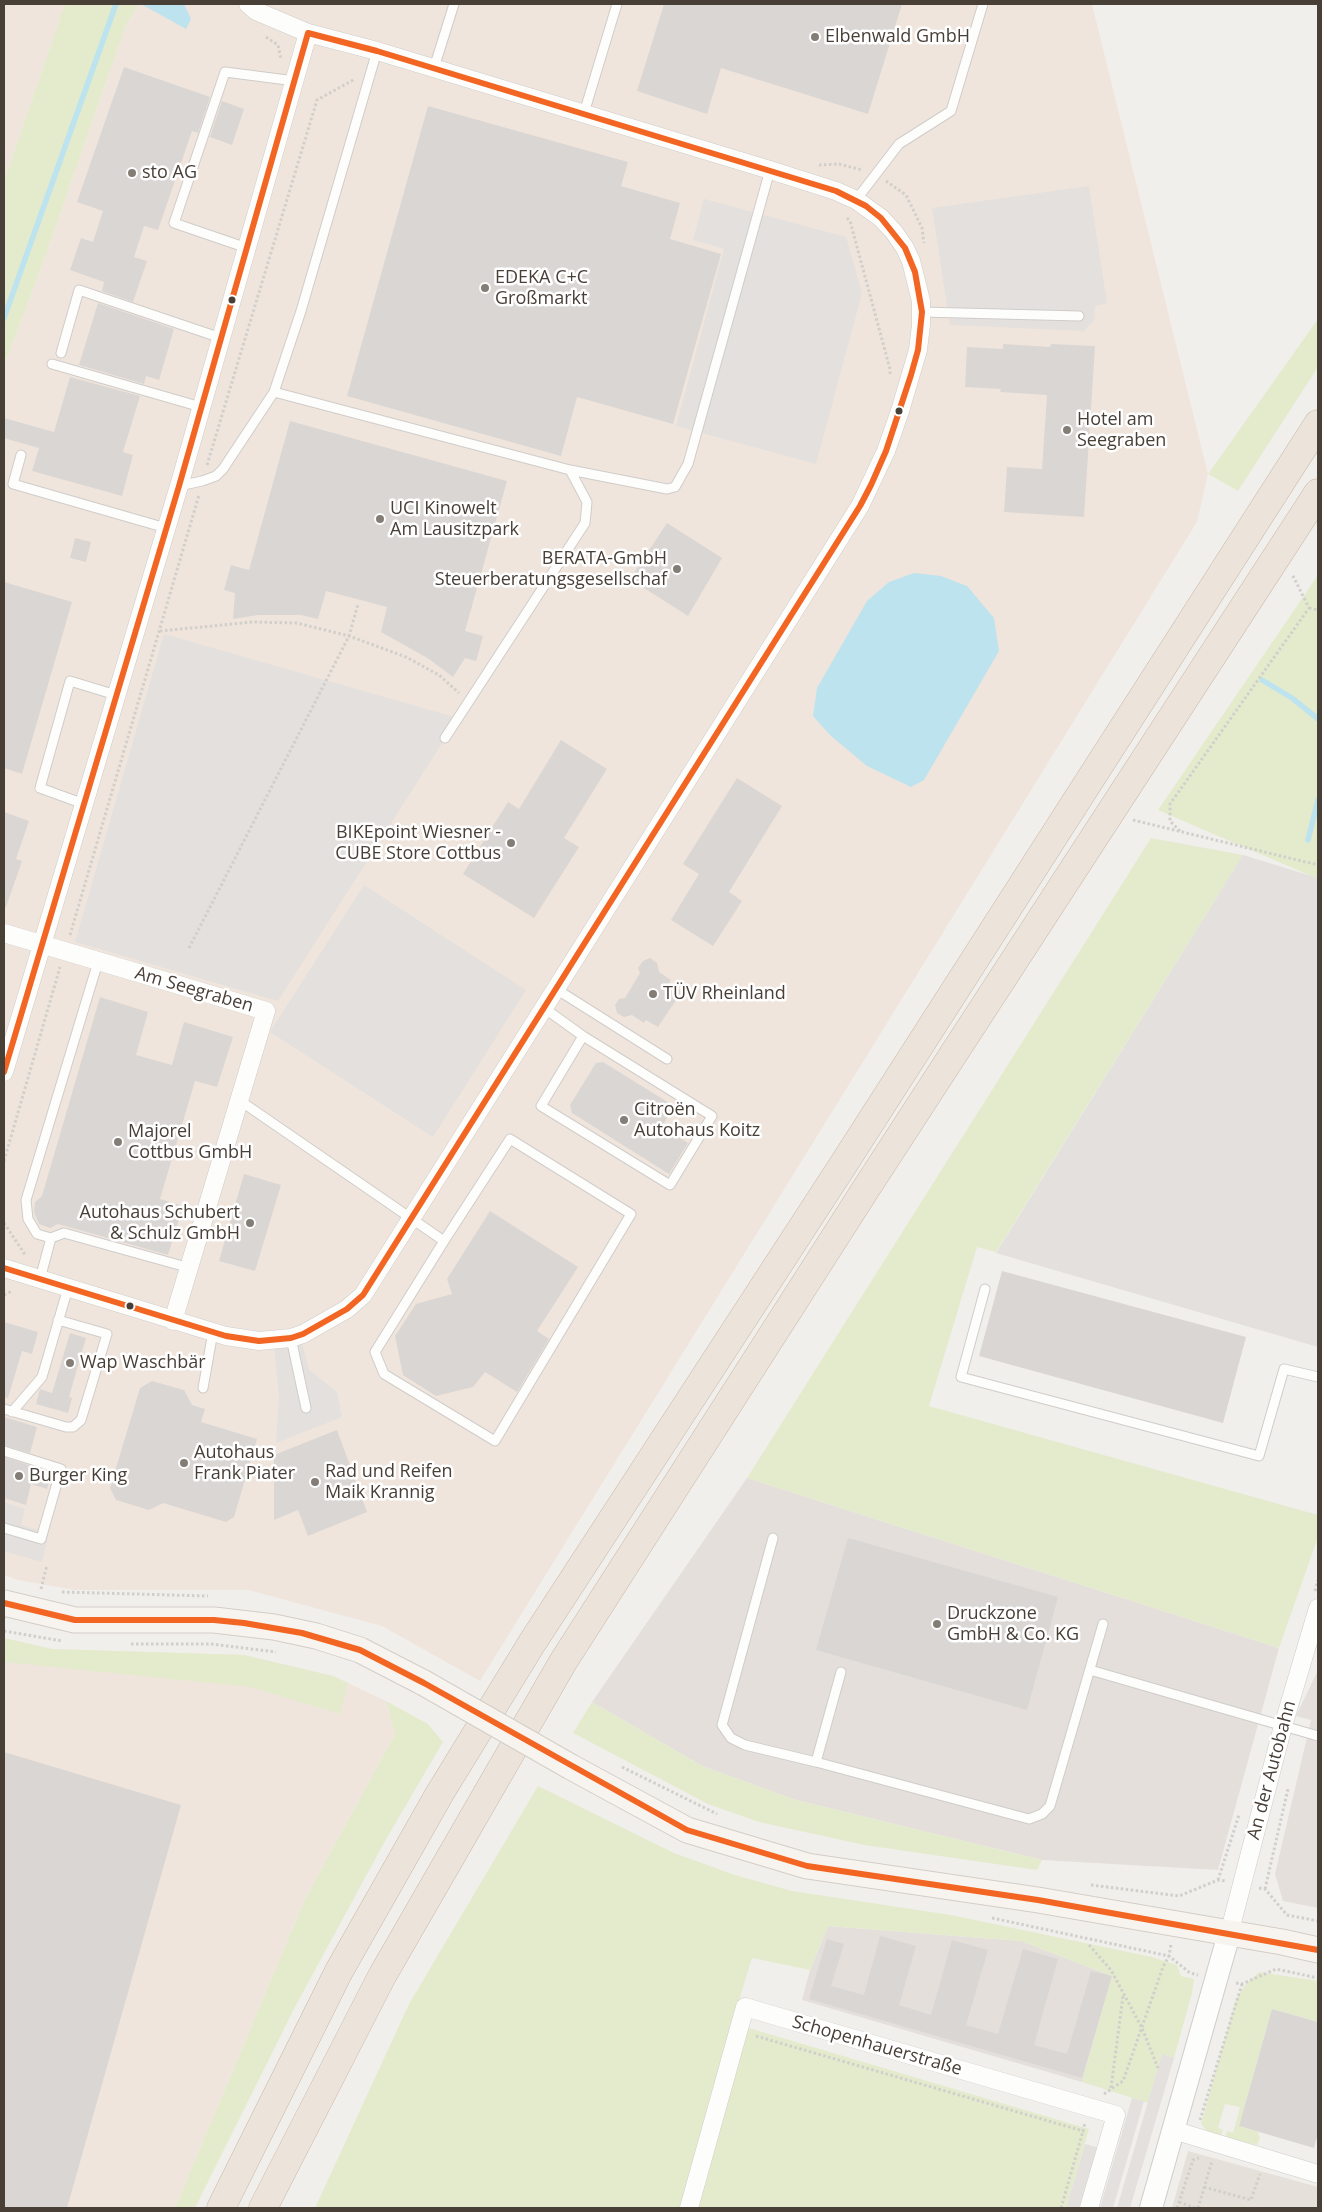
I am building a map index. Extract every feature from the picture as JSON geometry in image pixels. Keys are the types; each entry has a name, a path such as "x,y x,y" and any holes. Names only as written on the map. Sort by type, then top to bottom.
{"highway":[{"path":"221,2208 339,1971 440,1794 532,1643 838,1173 1318,424"},
{"path":"263,2208 382,1976 563,1662 869,1184 1318,493"}],"main road":[{"path":"4,1603 75,1620 214,1620 274,1627 316,1636 360,1650 424,1683 571,1767 687,1830 807,1866 1038,1900 1282,1942 1318,1950"}],"street":[{"path":"4,1268 173,1321 259,1342 292,1338 324,1324 347,1309 362,1295 860,506 886,452 918,350 922,312 915,272 905,248 881,218 856,200 836,191 584,113 377,51 308,33 256,11 248,4"},
{"path":"4,1072 179,486 308,33"},
{"name":"Am Seegraben","path":"4,933 266,1011 173,1321"},
{"name":"An der Autobahn","path":"1229,1934 1282,1726 1318,1608"},
{"path":"1151,2208 1229,1934"},
{"name":"Schopenhauerstraße","path":"688,2208 745,2008 1116,2116 1089,2208"},
{"path":"1173,2130 1318,2174"}],"lane":[{"path":"434,68 454,4"},
{"path":"584,113 617,4"},
{"path":"856,200 899,144 950,111 983,4"},
{"path":"179,486 216,476 223,469 274,392 301,311 377,51"},
{"path":"247,248 174,223 225,72 295,81"},
{"path":"274,392 570,470 667,489 675,487 688,464 770,170"},
{"path":"61,353 79,290 221,338"},
{"path":"922,312 1079,316"},
{"path":"52,364 202,407"},
{"path":"21,455 13,484 166,528"},
{"path":"445,738 585,524 587,502 570,470"},
{"path":"84,804 40,788 70,680 116,695"},
{"path":"98,962 26,1200 28,1219 36,1234 51,1238 64,1233 190,1268"},
{"path":"556,989 666,1059"},
{"path":"544,1008 583,1036 712,1116 670,1185 541,1106 583,1036"},
{"path":"239,1100 444,1241"},
{"path":"510,1139 631,1214 495,1441 384,1374 375,1352 444,1241 510,1139"},
{"path":"40,1279 51,1238"},
{"path":"58,1320 107,1334 81,1420 73,1427 66,1427 8,1411 42,1377 58,1320 68,1288"},
{"path":"985,1290 961,1377 1249,1454 1258,1456 1284,1369 1318,1377"},
{"path":"203,1388 213,1332"},
{"path":"292,1338 306,1408"},
{"path":"4,1451 61,1469 41,1539 4,1528"},
{"path":"773,1538 722,1725 730,1738 745,1745 1029,1819 1042,1814 1050,1806 1103,1624"},
{"path":"1090,1670 1318,1736"},
{"path":"816,1762 841,1672"}],"path":[{"path":"4,1161 160,631 202,481 317,100 372,70"},
{"path":"843,214 850,221 890,369 890,378"},
{"path":"1290,570 1309,608"},
{"path":"189,948 349,636 358,604"},
{"path":"1309,608 1318,610"},
{"path":"1180,831 1170,821 1170,804 1309,608"},
{"path":"160,631 253,622 297,623 349,636 406,657 440,675 469,702"},
{"path":"1127,818 1318,865"},
{"path":"41,1590 47,1565"},
{"path":"4,1630 68,1642"},
{"path":"125,1644 211,1644 282,1653"},
{"path":"613,1763 706,1810 723,1816"},
{"path":"1264,1890 1288,1787"},
{"path":"1090,1884 1179,1896 1218,1880 1243,1884 1264,1890 1287,1914 1318,1921"},
{"path":"1090,1945 1111,1970 1142,2028 1158,2068"},
{"path":"1061,2208 1090,2108 1111,2088 1123,2081 1169,1956"},
{"path":"1177,2208 1193,2160 1200,2120 1242,1984 1276,1969 1318,1978"},
{"path":"1111,2088 1123,1995"},
{"path":"739,2030 1083,2131"},
{"path":"1193,2160 1200,2157 1221,2161"},
{"path":"1204,2186 1252,2200 1264,2158"},
{"path":"1179,2202 1197,2208 1212,2159"}],"shaded area":[{"path":"4,4 67,4 64,7 4,181"},
{"path":"139,4 1092,4 1208,474 1197,522 480,1681 382,1626 248,1590 75,1590 18,1580 4,1575 4,366 43,263 126,25"},
{"path":"1089,186 1107,303 1095,306 1094,320 1084,331 950,325 932,208"},
{"path":"704,199 846,237 862,293 816,464 676,426 724,249 693,240"},
{"path":"164,634 458,718 278,1001 75,942"},
{"path":"1243,855 1318,878 1318,1347 996,1253"},
{"path":"364,885 526,990 433,1137 270,1032"},
{"path":"302,1343 309,1370 337,1392 342,1417 276,1443 279,1396 274,1347"},
{"path":"747,1478 1279,1648 1218,1870 1042,1860 796,1800 702,1766 592,1702"},
{"path":"4,1502 25,1509 21,1525 49,1533 42,1562 4,1551"},
{"path":"4,1638 52,1649 244,1655 333,1676 386,1701 395,1734 305,1899 175,2208 4,2208"},
{"path":"1318,1670 1318,1908 1283,1901 1275,1874 1311,1720 1296,1716"},
{"path":"828,1926 1021,1941 1112,1976 1082,2082 802,2000 810,1970"},
{"path":"1162,2054 1174,2058 1130,2208 1117,2208"},
{"path":"1132,2098 1144,2101 1113,2208 1100,2208"},
{"path":"1085,2144 1097,2147 1079,2208 1066,2208"},
{"path":"1188,2151 1318,2187 1318,2208 1172,2208"}],"green space":[{"path":"67,4 139,4 126,25 43,263 4,366 4,181 64,7"},
{"path":"1318,319 1318,367 1238,491 1208,474"},
{"path":"1318,575 1318,879 1158,810"},
{"path":"1151,838 1243,855 996,1252 977,1247 929,1406 1318,1515 1318,1537 1279,1648 747,1478"},
{"path":"4,1638 52,1649 244,1655 333,1676 348,1683 340,1714 250,1687 4,1662"},
{"path":"386,1701 428,1724 443,1742 385,1841 295,2007 195,2208 175,2208 305,1899 395,1734"},
{"path":"592,1702 702,1766 796,1800 1042,1860 1037,1870 864,1845 759,1822 708,1804 573,1733"},
{"path":"538,1786 674,1853 735,1875 792,1891 951,1915 1152,1957 1177,1965 1181,1976 1194,1979 1174,2058 1162,2054 1148,2103 1082,2082 1112,1976 1021,1941 828,1926 810,1970 752,1958 732,2023 1089,2129 1066,2208 315,2208 409,2004"},
{"path":"1259,1972 1318,1981 1318,2022 1272,2009 1239,2126 1258,2132 1260,2138 1257,2145 1225,2137 1227,2131 1233,2133 1240,2107 1225,2104 1218,2128 1223,2130 1221,2136 1208,2132 1201,2124 1236,1999 1246,1984"}],"water":[{"path":"141,4 184,4 191,19 186,29"},
{"path":"914,573 941,576 967,586 994,618 999,651 924,780 911,787 867,766 831,736 813,716 817,688 867,601 889,582"}],"building":[{"name":"Elbenwald GmbH","path":"664,4 902,4 868,114 721,68 707,114 637,91"},
{"name":"sto AG","path":"124,67 210,97 198,133 192,131 158,230 144,226 134,257 147,261 133,302 102,291 104,282 70,270 81,238 93,242 103,211 77,202"},
{"path":"222,101 244,109 232,145 210,137"},
{"name":"EDEKA C+C Großmarkt","path":"428,106 628,162 621,186 680,203 670,239 721,254 673,424 577,397 561,456 347,396"},
{"path":"98,303 174,329 159,380 146,376 144,384 79,365"},
{"name":"Hotel am Seegraben","path":"1003,344 1050,347 1051,344 1095,346 1084,517 1004,512 1007,467 1042,469 1047,395 1000,392 1001,389 965,387 967,347 1003,349"},
{"path":"70,377 140,396 123,452 133,455 122,496 32,471 39,448 4,438 4,418 54,432"},
{"name":"UCI Kinowelt Am Lausitzpark","path":"290,421 507,481 465,631 483,636 476,661 465,658 453,677 429,659 381,632 387,607 326,591 318,619 301,615 258,615 233,619 235,593 224,590 231,565 249,570"},
{"name":"BERATA-GmbH Steuerberatungsgesellschaf","path":"667,523 722,558 688,616 630,579"},
{"path":"75,538 91,542 86,562 70,558"},
{"path":"4,582 72,602 22,774 4,768"},
{"path":"561,740 607,769 564,838 579,847 534,918 463,874 508,802 519,809"},
{"path":"737,778 782,806 729,892 742,901 713,946 671,920 699,874 683,864"},
{"path":"4,812 29,821 16,859 22,861 6,907 4,907"},
{"name":"TÜV Rheinland","path":"650,958 657,963 659,972 671,980 669,983 682,991 658,1027 646,1020 644,1023 632,1015 624,1017 617,1013 615,1005 619,999 625,998 640,973 638,968 643,961"},
{"name":"Majorel Cottbus GmbH","path":"100,997 148,1012 136,1055 172,1065 184,1022 233,1037 217,1087 195,1081 160,1199 183,1206 168,1255 58,1224 50,1228 39,1224 34,1212 35,1202 42,1196"},
{"name":"Citroën Autohaus Koitz","path":"603,1062 674,1106 662,1126 688,1143 669,1174 572,1113 570,1105 596,1063"},
{"name":"Autohaus Schubert & Schulz GmbH","path":"244,1174 281,1185 255,1271 219,1261"},
{"path":"490,1211 578,1267 537,1331 549,1339 517,1392 485,1372 473,1387 436,1396 403,1375 395,1336 416,1304 452,1294 447,1279"},
{"path":"1002,1271 1246,1337 1223,1423 979,1356"},
{"path":"4,1322 38,1332 32,1354 22,1351 8,1398 4,1397"},
{"name":"Wap Waschbär","path":"70,1333 86,1338 69,1397 72,1398 68,1413 36,1404 40,1389 52,1393"},
{"name":"Autohaus Frank Piater","path":"152,1381 184,1390 192,1405 205,1409 201,1422 257,1439 234,1517 226,1522 163,1503 149,1510 116,1500 110,1488 140,1388"},
{"path":"4,1417 37,1427 30,1453 4,1445"},
{"name":"Rad und Reifen Maik Krannig","path":"337,1430 367,1512 308,1536 298,1510 274,1520 274,1455"},
{"name":"Burger King","path":"4,1457 52,1473 47,1489 31,1484 26,1505 4,1498"},
{"name":"Druckzone GmbH & Co. KG","path":"848,1538 1058,1597 1027,1710 816,1650"},
{"path":"4,1752 181,1805 67,2208 4,2208"},
{"path":"880,1936 916,1946 899,2005 931,2015 952,1940 988,1950 966,2025 998,2034 1023,1949 1058,1959 1034,2045 1067,2054 1091,1971 1112,1976 1082,2078 809,1999 827,1939 844,1944 831,1986 864,1995"},
{"path":"1272,2009 1318,2022 1318,2133 1314,2148 1239,2126"}],"waterway":[{"path":"4,318 116,4"},
{"path":"1262,680 1292,698 1318,719"},
{"path":"1308,840 1318,800"}],"transit line":[{"path":"4,1072 179,486 308,33 377,51 836,191 866,206 881,218 905,248 915,272 922,312 918,350 911,375 886,451 871,485 860,506 363,1295 347,1309 303,1334 291,1338 259,1341 226,1336 4,1268"},
{"path":"4,1603 75,1620 214,1620 244,1623 302,1633 360,1650 424,1683 687,1830 807,1866 1038,1900 1318,1950"}],"place":[{"name":"Elbenwald GmbH","path":"815,37"},
{"name":"sto AG","path":"132,173"},
{"name":"EDEKA C+C Großmarkt","path":"485,288"},
{"name":"Hotel am Seegraben","path":"1067,430"},
{"name":"UCI Kinowelt Am Lausitzpark","path":"380,519"},
{"name":"BERATA-GmbH Steuerberatungsgesellschaf","path":"677,569"},
{"name":"BIKEpoint Wiesner - CUBE Store Cottbus","path":"511,843"},
{"name":"TÜV Rheinland","path":"653,994"},
{"name":"Citroën Autohaus Koitz","path":"624,1120"},
{"name":"Majorel Cottbus GmbH","path":"118,1142"},
{"name":"Autohaus Schubert & Schulz GmbH","path":"250,1223"},
{"name":"Wap Waschbär","path":"70,1363"},
{"name":"Autohaus Frank Piater","path":"184,1463"},
{"name":"Burger King","path":"19,1476"},
{"name":"Rad und Reifen Maik Krannig","path":"315,1482"},
{"name":"Druckzone GmbH & Co. KG","path":"937,1624"}]}
